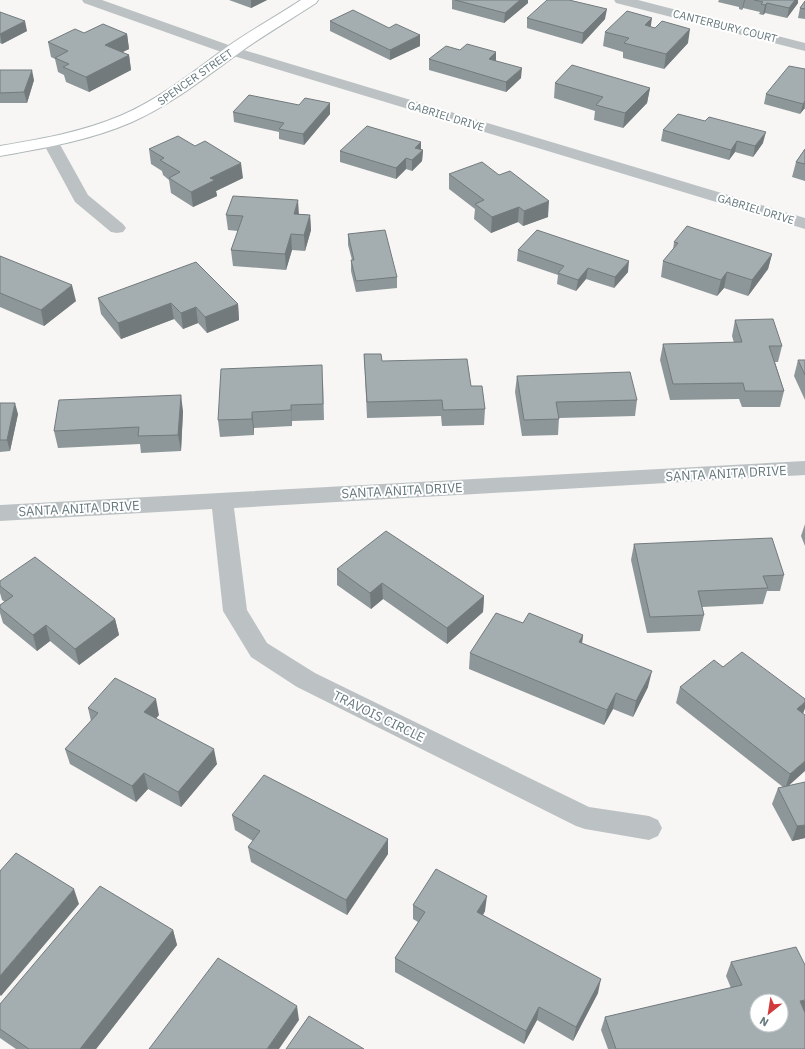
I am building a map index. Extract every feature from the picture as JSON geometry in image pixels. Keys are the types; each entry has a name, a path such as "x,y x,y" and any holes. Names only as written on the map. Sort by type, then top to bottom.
{"street":[{"name":"GABRIEL DRIVE","path":"89,0 232,51 805,224"},
{"name":"SPENCER STREET","path":"0,151 81,135 109,126 143,111 186,85 232,51 311,0"},
{"name":"CANTERBURY COURT","path":"622,0 805,47"},
{"path":"50,142 81,198 117,228"},
{"name":"SANTA ANITA DRIVE","path":"0,513 805,468"},
{"name":"TRAVOIS CIRCLE","path":"222,500 235,611 259,650 306,680 585,818 649,828"}],"building":[{"path":"455,0 520,0 505,13"},
{"path":"547,0 569,0 607,9 583,33 527,18"},
{"path":"754,0 795,0 789,8 767,3 765,5 761,4 763,2"},
{"path":"805,1 805,9 800,8"},
{"path":"353,10 389,28 396,24 420,35 390,50 330,21"},
{"path":"627,11 652,18 645,25 655,28 662,21 690,29 666,54 624,43 629,38 605,32"},
{"path":"0,12 25,21 0,34"},
{"path":"103,24 127,34 105,45 129,55 86,77 63,67 69,64 55,58 68,51 48,42 75,29 84,33"},
{"path":"467,44 496,52 489,59 522,68 506,82 429,59 446,46 460,50"},
{"path":"572,65 650,88 625,113 596,105 603,97 555,83"},
{"path":"789,66 805,69 805,101 803,104 766,94"},
{"path":"0,70 32,70 24,92 0,93"},
{"path":"249,95 299,105 305,98 330,103 303,134 279,129 284,123 233,112"},
{"path":"678,114 705,121 709,117 766,132 755,146 737,141 731,150 663,130"},
{"path":"367,126 421,142 415,148 423,150 412,160 406,158 396,168 340,151"},
{"path":"178,136 195,146 205,141 241,163 210,178 215,180 191,192 169,178 180,172 160,160 164,158 149,149"},
{"path":"805,149 805,164 796,162"},
{"path":"482,162 499,175 510,171 549,201 524,211 519,207 492,217 475,204 484,200 449,174"},
{"path":"233,196 298,200 294,214 310,215 304,235 291,234 285,254 231,250 243,216 226,215"},
{"path":"687,226 772,254 752,280 727,272 721,280 663,261 678,243 674,242"},
{"path":"385,230 397,277 356,281 351,260 354,260 348,234"},
{"path":"537,230 629,261 615,277 588,268 578,280 558,273 564,266 518,250"},
{"path":"0,256 72,285 41,310 0,293"},
{"path":"196,262 238,304 205,317 196,307 181,313 171,303 118,323 98,298"},
{"path":"773,319 782,346 769,346 784,391 745,391 743,383 673,384 663,344 742,342 735,320"},
{"path":"364,354 381,354 382,361 467,359 471,386 482,386 485,409 443,410 442,400 367,402"},
{"path":"798,360 805,360 805,375"},
{"path":"322,365 323,404 291,405 291,410 252,412 252,419 218,420 221,369"},
{"path":"630,372 637,400 556,402 559,419 524,420 517,376"},
{"path":"181,395 178,435 138,436 139,427 54,431 59,400"},
{"path":"0,403 15,403 7,440 0,440"},
{"path":"386,531 484,596 447,628 382,583 370,593 337,569"},
{"path":"772,538 784,575 763,576 768,588 698,591 704,615 650,617 634,544"},
{"path":"35,557 115,619 75,649 46,625 33,635 0,608 0,605 13,596 0,586 0,581"},
{"path":"496,613 523,623 529,613 583,635 579,642 652,671 636,701 616,693 607,710 470,653"},
{"path":"742,652 805,699 805,702 797,709 805,715 805,761 790,774 680,687 714,660 723,667"},
{"path":"115,678 156,699 144,712 214,749 178,792 144,773 132,786 65,749 98,713 88,708"},
{"path":"264,775 388,839 346,900 248,847 260,831 232,815"},
{"path":"805,782 805,825 797,826 778,788"},
{"path":"16,853 74,889 0,976 0,871"},
{"path":"436,869 487,896 477,912 601,979 576,1027 539,1007 526,1031 395,958 425,912 413,905"},
{"path":"100,886 173,930 80,1049 29,1049 0,1029 0,1004"},
{"path":"796,947 805,965 805,1000 800,1001 805,1013 805,1049 616,1049 605,1017 742,985 731,962"},
{"path":"218,958 297,1006 267,1049 149,1049"},
{"path":"309,1016 364,1049 286,1049"}]}
